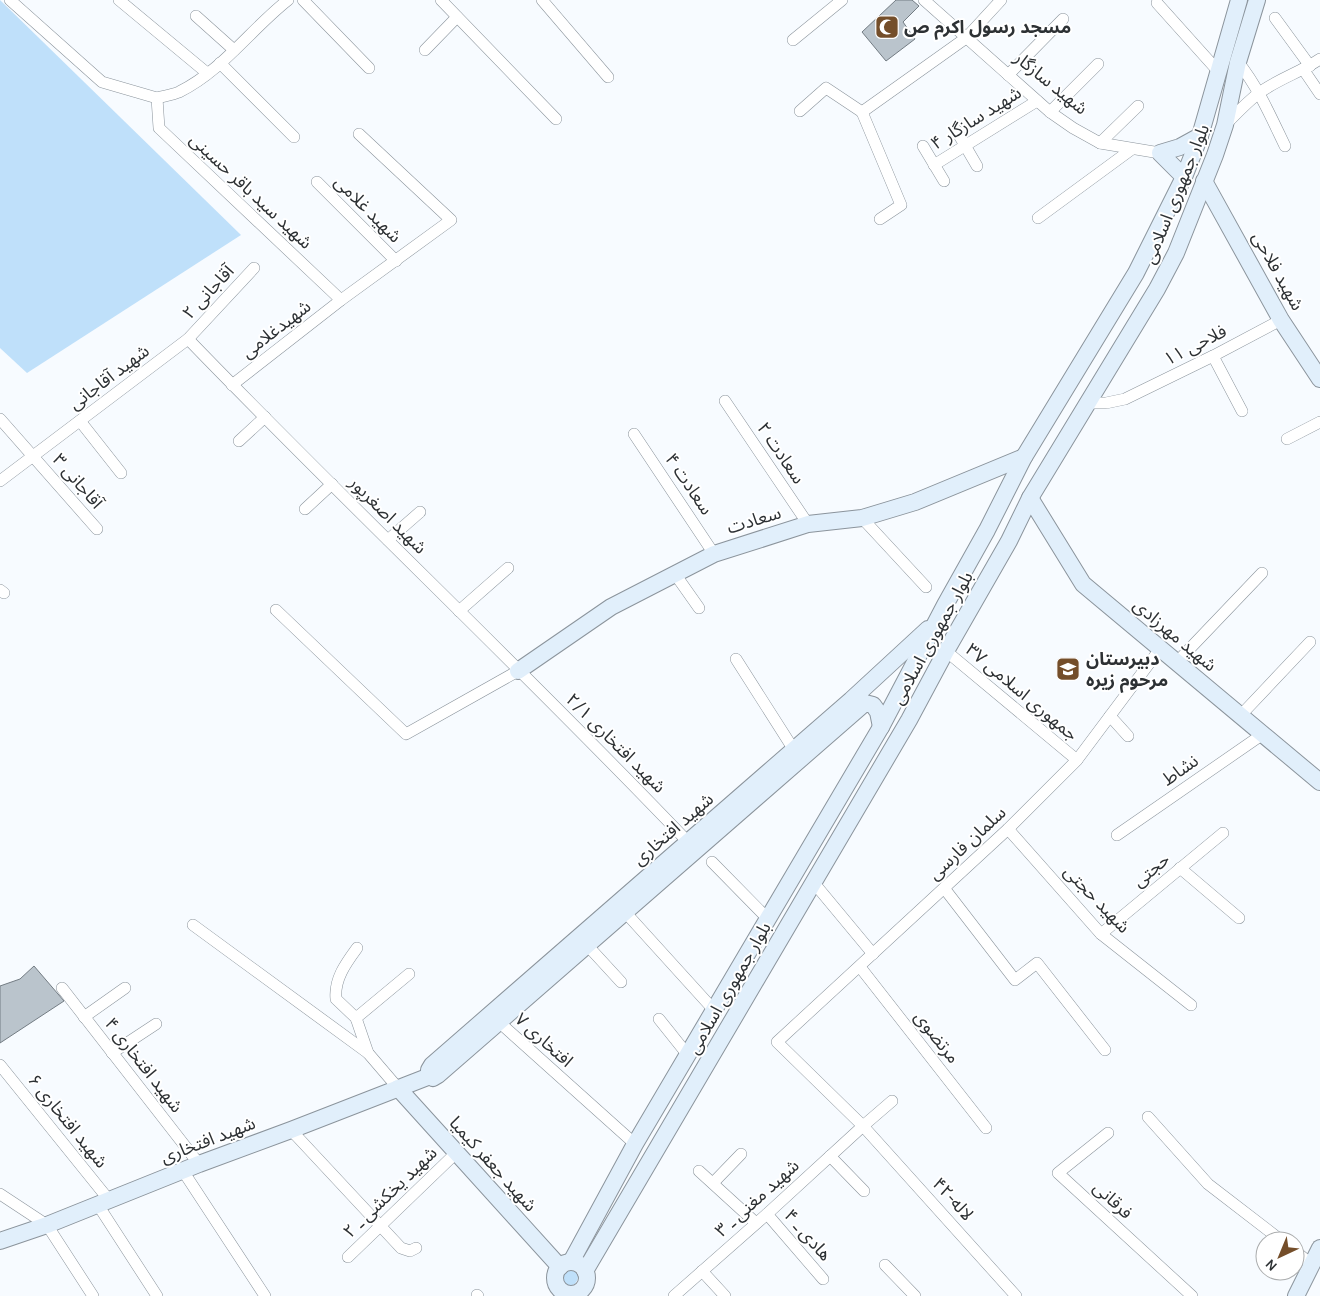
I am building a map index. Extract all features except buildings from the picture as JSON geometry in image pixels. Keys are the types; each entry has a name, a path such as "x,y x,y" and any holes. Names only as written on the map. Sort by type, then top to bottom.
{"street":[{"path":"10,0 102,82 157,98 178,92 220,64 274,11 288,0"},
{"path":"119,0 207,73"},
{"path":"303,0 369,68"},
{"path":"441,0 556,118"},
{"path":"542,0 608,77"},
{"path":"793,40 842,0"},
{"name":"شهید سازگار","path":"924,0 1050,112 1100,143 1160,153 1180,147 1200,136"},
{"path":"862,112 966,38 1000,0"},
{"name":"بلوار جمهوری اسلامی","path":"553,1290 556,1275 565,1264 713,1009 881,727 1024,457 1136,273 1184,177 1200,136 1239,0"},
{"name":"بلوار جمهوری اسلامی","path":"583,1288 814,883 910,720 1009,541 1030,498 1157,289 1176,253 1225,125 1238,62 1257,0"},
{"path":"1157,3 1218,71"},
{"path":"196,16 234,50"},
{"path":"425,50 457,17"},
{"path":"1275,18 1307,67 1320,94"},
{"path":"1008,75 1063,19"},
{"path":"1225,125 1259,93 1290,74 1320,59"},
{"path":"1238,62 1259,93 1285,146"},
{"path":"220,64 294,137"},
{"path":"1050,112 1098,64"},
{"path":"800,111 826,88 862,112 901,205 880,219"},
{"name":"شهید سید باقر حسینی","path":"157,98 159,128 341,300"},
{"name":"شهید سازگار ۴","path":"934,165 1037,101"},
{"path":"1100,143 1138,106"},
{"path":"956,130 977,166"},
{"name":"شهیدغلامی","path":"232,385 341,300 451,220 359,134"},
{"path":"923,146 944,181"},
{"path":"1038,218 1132,149"},
{"path":"1160,153 1184,177"},
{"name":"شهید فلاحی","path":"1204,181 1281,320 1320,379"},
{"name":"شهید غلامی","path":"316,182 396,261"},
{"path":"1153,238 1157,248 1163,252 1176,253"},
{"name":"آقاجانی ۲","path":"188,339 254,268"},
{"path":"1136,273 1147,270 1155,278 1157,289"},
{"name":"فلاحی ۱۱","path":"1089,402 1106,403 1125,399 1281,320"},
{"path":"188,339 232,385"},
{"name":"شهید آقاجانی","path":"0,480 188,339"},
{"path":"1213,356 1242,411"},
{"name":"شهید اصغرپور","path":"232,385 518,671"},
{"name":"سعادت ۲","path":"725,401 808,524"},
{"path":"239,441 265,418"},
{"name":"آقاجانی ۳","path":"0,419 96,528"},
{"path":"80,420 121,473"},
{"path":"1287,439 1320,422"},
{"name":"سعادت ۴","path":"634,434 714,554"},
{"name":"سعادت","path":"518,671 612,606 714,554 808,524 862,518 915,502 1024,457"},
{"path":"305,509 332,484"},
{"name":"شهید مهرزادی","path":"1030,498 1083,584 1320,782"},
{"path":"388,540 420,512"},
{"path":"862,518 926,587"},
{"path":"987,530 988,538 994,544 1002,545 1009,541"},
{"path":"965,571 972,567 981,569 986,576 984,585"},
{"path":"459,611 508,568"},
{"path":"1177,662 1262,573"},
{"path":"675,574 699,608"},
{"path":"276,610 406,734 518,671"},
{"name":"شهید افتخاری","path":"0,1241 398,1088 431,1070 794,750 852,706 937,620"},
{"path":"1241,715 1310,642"},
{"name":"سلمان فارسی","path":"777,1042 1008,829 1077,760 1160,649"},
{"name":"جمهوری اسلامی ۳۷","path":"946,652 1077,760"},
{"path":"736,660 794,750"},
{"name":"شهید افتخاری ۲/۱","path":"518,671 601,750 688,842"},
{"path":"431,1070 433,1078 438,1075 625,912 852,706 873,705 878,712 881,727"},
{"path":"1110,716 1128,736"},
{"name":"نشاط","path":"1117,835 1263,734"},
{"name":"شهید حجتی","path":"1008,829 1101,934 1191,1005"},
{"name":"حجتی","path":"1101,934 1223,833"},
{"path":"712,862 767,918"},
{"path":"1180,868 1239,918"},
{"path":"814,883 873,954"},
{"path":"944,888 1015,980 1038,963 1105,1050"},
{"path":"625,912 713,1009"},
{"path":"192,926 368,1053 398,1088"},
{"path":"587,945 621,982"},
{"path":"357,948 346,964 335,988 336,999 356,1018 368,1053"},
{"name":"مرتضوی","path":"860,967 986,1128"},
{"path":"356,1018 409,974"},
{"name":"شهید افتخاری ۴","path":"62,988 199,1164"},
{"path":"84,1017 125,988"},
{"path":"659,1019 687,1054"},
{"name":"افتخاری ۷","path":"499,1022 635,1144"},
{"path":"112,1053 156,1024"},
{"name":"لاله-۴۲","path":"777,1042 863,1126 1016,1296"},
{"name":"شهید افتخاری ۶","path":"0,1065 104,1202 157,1296"},
{"name":"شهید جعفر کیمیا","path":"398,1088 456,1153 565,1264 579,1264 583,1288"},
{"name":"شهید مغنی ـ ۳","path":"674,1296 892,1101"},
{"path":"1148,1117 1208,1184 1269,1231"},
{"path":"291,1130 401,1248 410,1251 416,1248"},
{"name":"فرقانی","path":"1108,1133 1058,1173 1192,1296"},
{"name":"شهید یخکشی ـ ۲","path":"348,1257 456,1153"},
{"path":"712,1183 741,1154"},
{"path":"830,1156 864,1191"},
{"path":"183,1171 265,1296"},
{"path":"699,1171 756,1223"},
{"path":"0,1194 47,1224 94,1296"},
{"name":"هادی ـ ۴","path":"767,1214 822,1279"},
{"path":"1296,1296 1320,1248"},
{"path":"1305,1259 1311,1264"},
{"path":"885,1265 915,1296"},
{"path":"702,1271 725,1296"},
{"path":"553,1290 571,1294 583,1288"}],"shaded area":[{"path":"0,0 241,235 27,373 0,348"},
{"path":"569,1268 575,1271 578,1277 575,1283 569,1286 563,1283 560,1277 563,1271"}],"place":[{"name":"مسجد رسول اکرم ص","path":"887,27"},
{"name":"دبیرستان مرحوم زیره","path":"1068,669"}]}
